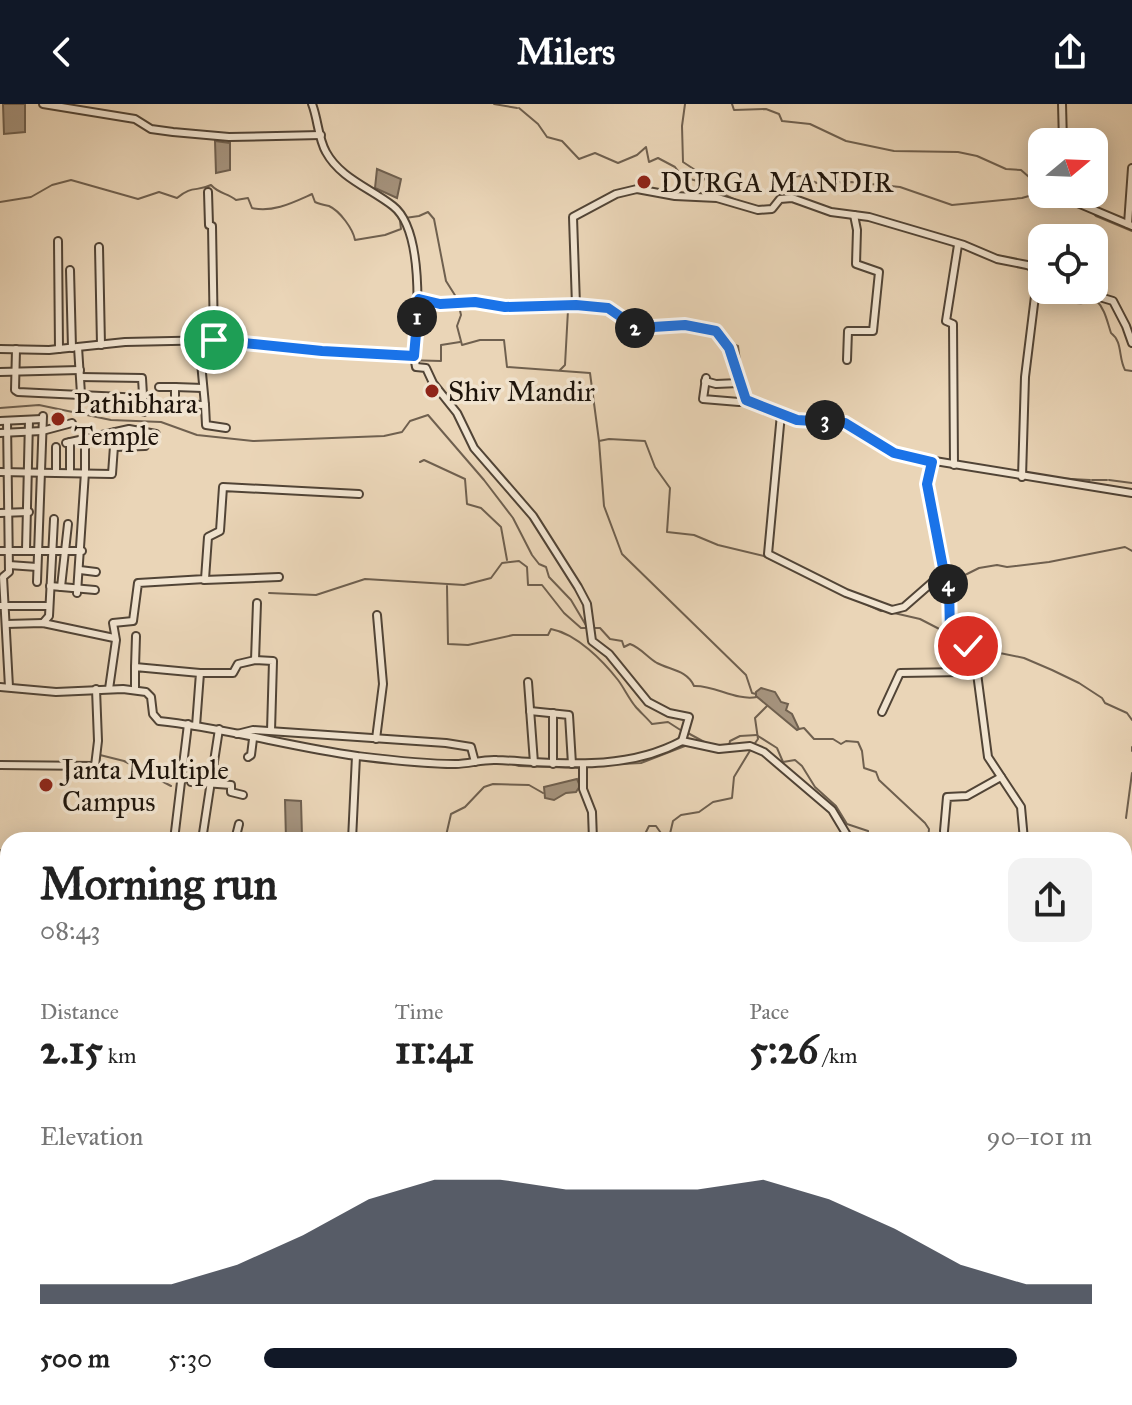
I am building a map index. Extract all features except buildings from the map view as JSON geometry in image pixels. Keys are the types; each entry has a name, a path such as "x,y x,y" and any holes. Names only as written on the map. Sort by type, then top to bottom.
{"street":[{"path":"43,104 135,119 151,129 173,132 229,137 321,135"},
{"path":"312,104 325,151 342,172 396,208 404,222 414,256 419,299 413,359 417,368 426,368 433,383 457,413 474,448 540,526 585,598 592,641 609,654 648,702 669,713 689,717 682,741"},
{"path":"1062,104 1063,128"},
{"path":"1091,208 1130,225 1132,168"},
{"path":"576,305 573,217 632,189 675,196 717,198 758,210 772,209 776,201 789,198 831,212 854,215 964,245 997,259 1028,266"},
{"path":"208,192 209,225 212,226 214,340"},
{"path":"847,360 848,331 873,331 879,272 856,264 854,215"},
{"path":"58,241 59,349"},
{"path":"954,465 953,324 946,321 958,245"},
{"path":"99,247 101,345"},
{"path":"70,270 70,303 81,394"},
{"path":"419,299 440,304 475,302 505,307 576,305 612,309 637,328 685,325 716,331 729,348 745,399 781,414 797,420 845,423 894,453 932,462 1132,493"},
{"path":"1108,300 1113,301 1132,343"},
{"path":"58,302 70,303"},
{"path":"1022,477 1025,377 1034,304"},
{"path":"0,349 59,349 214,340 413,359"},
{"path":"199,341 206,425 226,428"},
{"path":"16,349 18,392 143,398"},
{"path":"0,372 142,378 144,412"},
{"path":"739,383 716,384 706,380 703,399 739,402 745,399"},
{"path":"159,387 203,388"},
{"path":"175,387 175,404"},
{"path":"151,404 205,405"},
{"path":"781,414 768,554 846,593 892,610 904,607 936,579 945,576"},
{"path":"9,687 2,584 3,577 9,572 10,550 4,512 9,472 4,458 9,433 4,421 42,418 37,582"},
{"path":"26,550 29,420"},
{"path":"0,433 42,431 72,423"},
{"path":"70,472 68,442 129,429 156,434"},
{"path":"0,472 112,473 115,432"},
{"path":"77,590 82,551 85,438"},
{"path":"114,447 145,446"},
{"path":"56,447 56,472"},
{"path":"27,460 42,461"},
{"path":"932,462 927,484 949,586 951,636 968,646 974,656 988,757 1021,807 1023,832"},
{"path":"204,580 208,537 220,531 223,487 359,494"},
{"path":"4,512 28,512"},
{"path":"43,623 49,616 54,519"},
{"path":"61,587 68,524"},
{"path":"0,551 82,551"},
{"path":"9,565 37,567"},
{"path":"80,570 96,572"},
{"path":"109,689 114,622 133,621 139,582 279,577"},
{"path":"50,586 95,590"},
{"path":"255,660 257,603"},
{"path":"3,606 49,606"},
{"path":"376,739 383,684 377,615"},
{"path":"6,624 43,623 114,638"},
{"path":"135,690 136,636"},
{"path":"882,712 900,673 964,672 974,656"},
{"path":"135,667 233,673 238,664 255,660 273,661 271,731"},
{"path":"196,726 200,673"},
{"path":"528,682 534,763"},
{"path":"0,687 70,692 135,690 146,692 151,697 156,719 356,756 436,764 484,759 583,765 636,760 682,741 719,749 750,746 764,752 832,810 845,832"},
{"path":"0,765 95,766 98,741 96,689"},
{"path":"530,711 570,716 572,764"},
{"path":"553,713 553,764"},
{"path":"175,832 188,724"},
{"path":"203,832 219,729"},
{"path":"237,734 253,730 470,746 475,762"},
{"path":"248,757 253,739"},
{"path":"352,832 356,756"},
{"path":"583,765 583,789 592,812 593,832"},
{"path":"944,831 947,797 967,796 1001,777"},
{"path":"191,782 231,785 231,792 243,795"},
{"path":"237,832 239,824"},
{"path":"0,894 0,903"}],"shaded area":[{"path":"3,104 25,104 25,132 4,134"},
{"path":"215,141 230,143 230,170 216,173"},
{"path":"377,169 401,179 397,198 375,188"},
{"path":"761,688 775,692 781,702 788,704 786,710 792,714 799,729 756,696"},
{"path":"577,779 580,786 576,792 566,793 554,800 545,798 544,787"},
{"path":"285,800 301,801 302,832 286,832"}],"waterway":[{"path":"494,104 517,108"},
{"path":"685,104 683,162 712,181 721,193 740,202"},
{"path":"732,104 734,110 766,109 779,114 782,121 810,124 846,141 894,151 958,152 977,156 1006,169 1021,170 1028,176"},
{"path":"519,108 538,124 547,137 562,141 579,159 595,153 618,163 637,155 646,147 649,162 658,158 675,167 683,177 701,182 706,178"},
{"path":"793,177 800,176 817,183 851,182 900,187 952,205 1028,196"},
{"path":"0,202 31,197 52,185 71,180 138,199 159,192 177,198 187,191 211,185 236,200 248,198 252,208 260,209 283,206 312,194 315,202 333,208 342,216 355,240 401,229 400,221"},
{"path":"775,202 786,194"},
{"path":"405,218 428,212 434,219 446,281 458,300"},
{"path":"1092,212 1132,231"},
{"path":"1099,304 1117,341 1125,370 1132,371"},
{"path":"459,306 461,315 457,326 462,345 480,340 504,340 507,367 590,373 604,506 622,554 746,675 752,693 756,694"},
{"path":"560,370 565,365 568,310"},
{"path":"624,324 635,331"},
{"path":"714,327 730,343 738,346 743,385"},
{"path":"404,360 441,361 441,345 460,342"},
{"path":"0,408 39,405 111,420 161,422 197,435 253,441 384,436 402,432 410,421 428,415 513,518 532,555 546,567 549,577 571,600 587,627"},
{"path":"862,436 891,454 925,463"},
{"path":"599,441 645,441 655,467 670,488 667,532 694,535 718,545 764,556 785,566"},
{"path":"420,462 424,460 465,479 467,504 481,508 501,527 507,560"},
{"path":"1052,478 1090,480"},
{"path":"1092,480 1107,480"},
{"path":"1109,480 1132,483"},
{"path":"948,576 961,577 979,568 1049,562 1125,547 1132,551"},
{"path":"269,593 316,595 365,579 464,585 491,578 502,563 519,561 527,567 528,585 542,585 564,613 581,628 586,628"},
{"path":"809,578 842,594"},
{"path":"447,586 448,644 468,645 513,635 548,635 551,629 561,632 580,642 597,657 652,724 668,722 682,731"},
{"path":"848,596 881,611 896,611"},
{"path":"894,613 920,619 949,634"},
{"path":"591,628 600,628 610,639 622,641 624,647 634,646 657,663 683,674 694,686 741,697 757,697"},
{"path":"967,642 990,651 1024,658 1052,670 1079,683 1105,703 1127,713 1132,720"},
{"path":"753,746 758,739 755,718 767,706"},
{"path":"799,729 804,728 814,739 833,739 841,744 858,742 864,768 876,772 879,780 925,823 929,832"},
{"path":"686,732 708,744"},
{"path":"729,746 730,741 740,736 757,735"},
{"path":"758,736 777,748 783,762 795,760 802,766 815,787 836,806 847,824 868,832"},
{"path":"601,765 641,763 690,744"},
{"path":"670,832 673,821 681,815 699,812 713,802 732,798 734,777 751,749"},
{"path":"100,755 124,761 171,786"},
{"path":"425,766 454,768 486,763"},
{"path":"508,763 581,768"},
{"path":"1126,818 1132,773"},
{"path":"447,832 451,814 465,807 484,787 493,784 529,785 543,793"},
{"path":"646,832 649,826 656,826 660,832"}],"place":[{"name":"DURGA MANDIR","path":"644,182"},
{"name":"Shiv Mandir","path":"432,391"},
{"name":"Pathibhara Temple","path":"58,419"},
{"name":"Janta Multiple Campus","path":"46,785"}],"route":[{"path":"214,340 414,356 419,299 440,304 464,301 505,307 576,305 612,309 637,328 685,325 716,331 729,348 746,400 797,420 845,423 894,453 932,462 927,484 949,586 950,633 968,646"}]}
